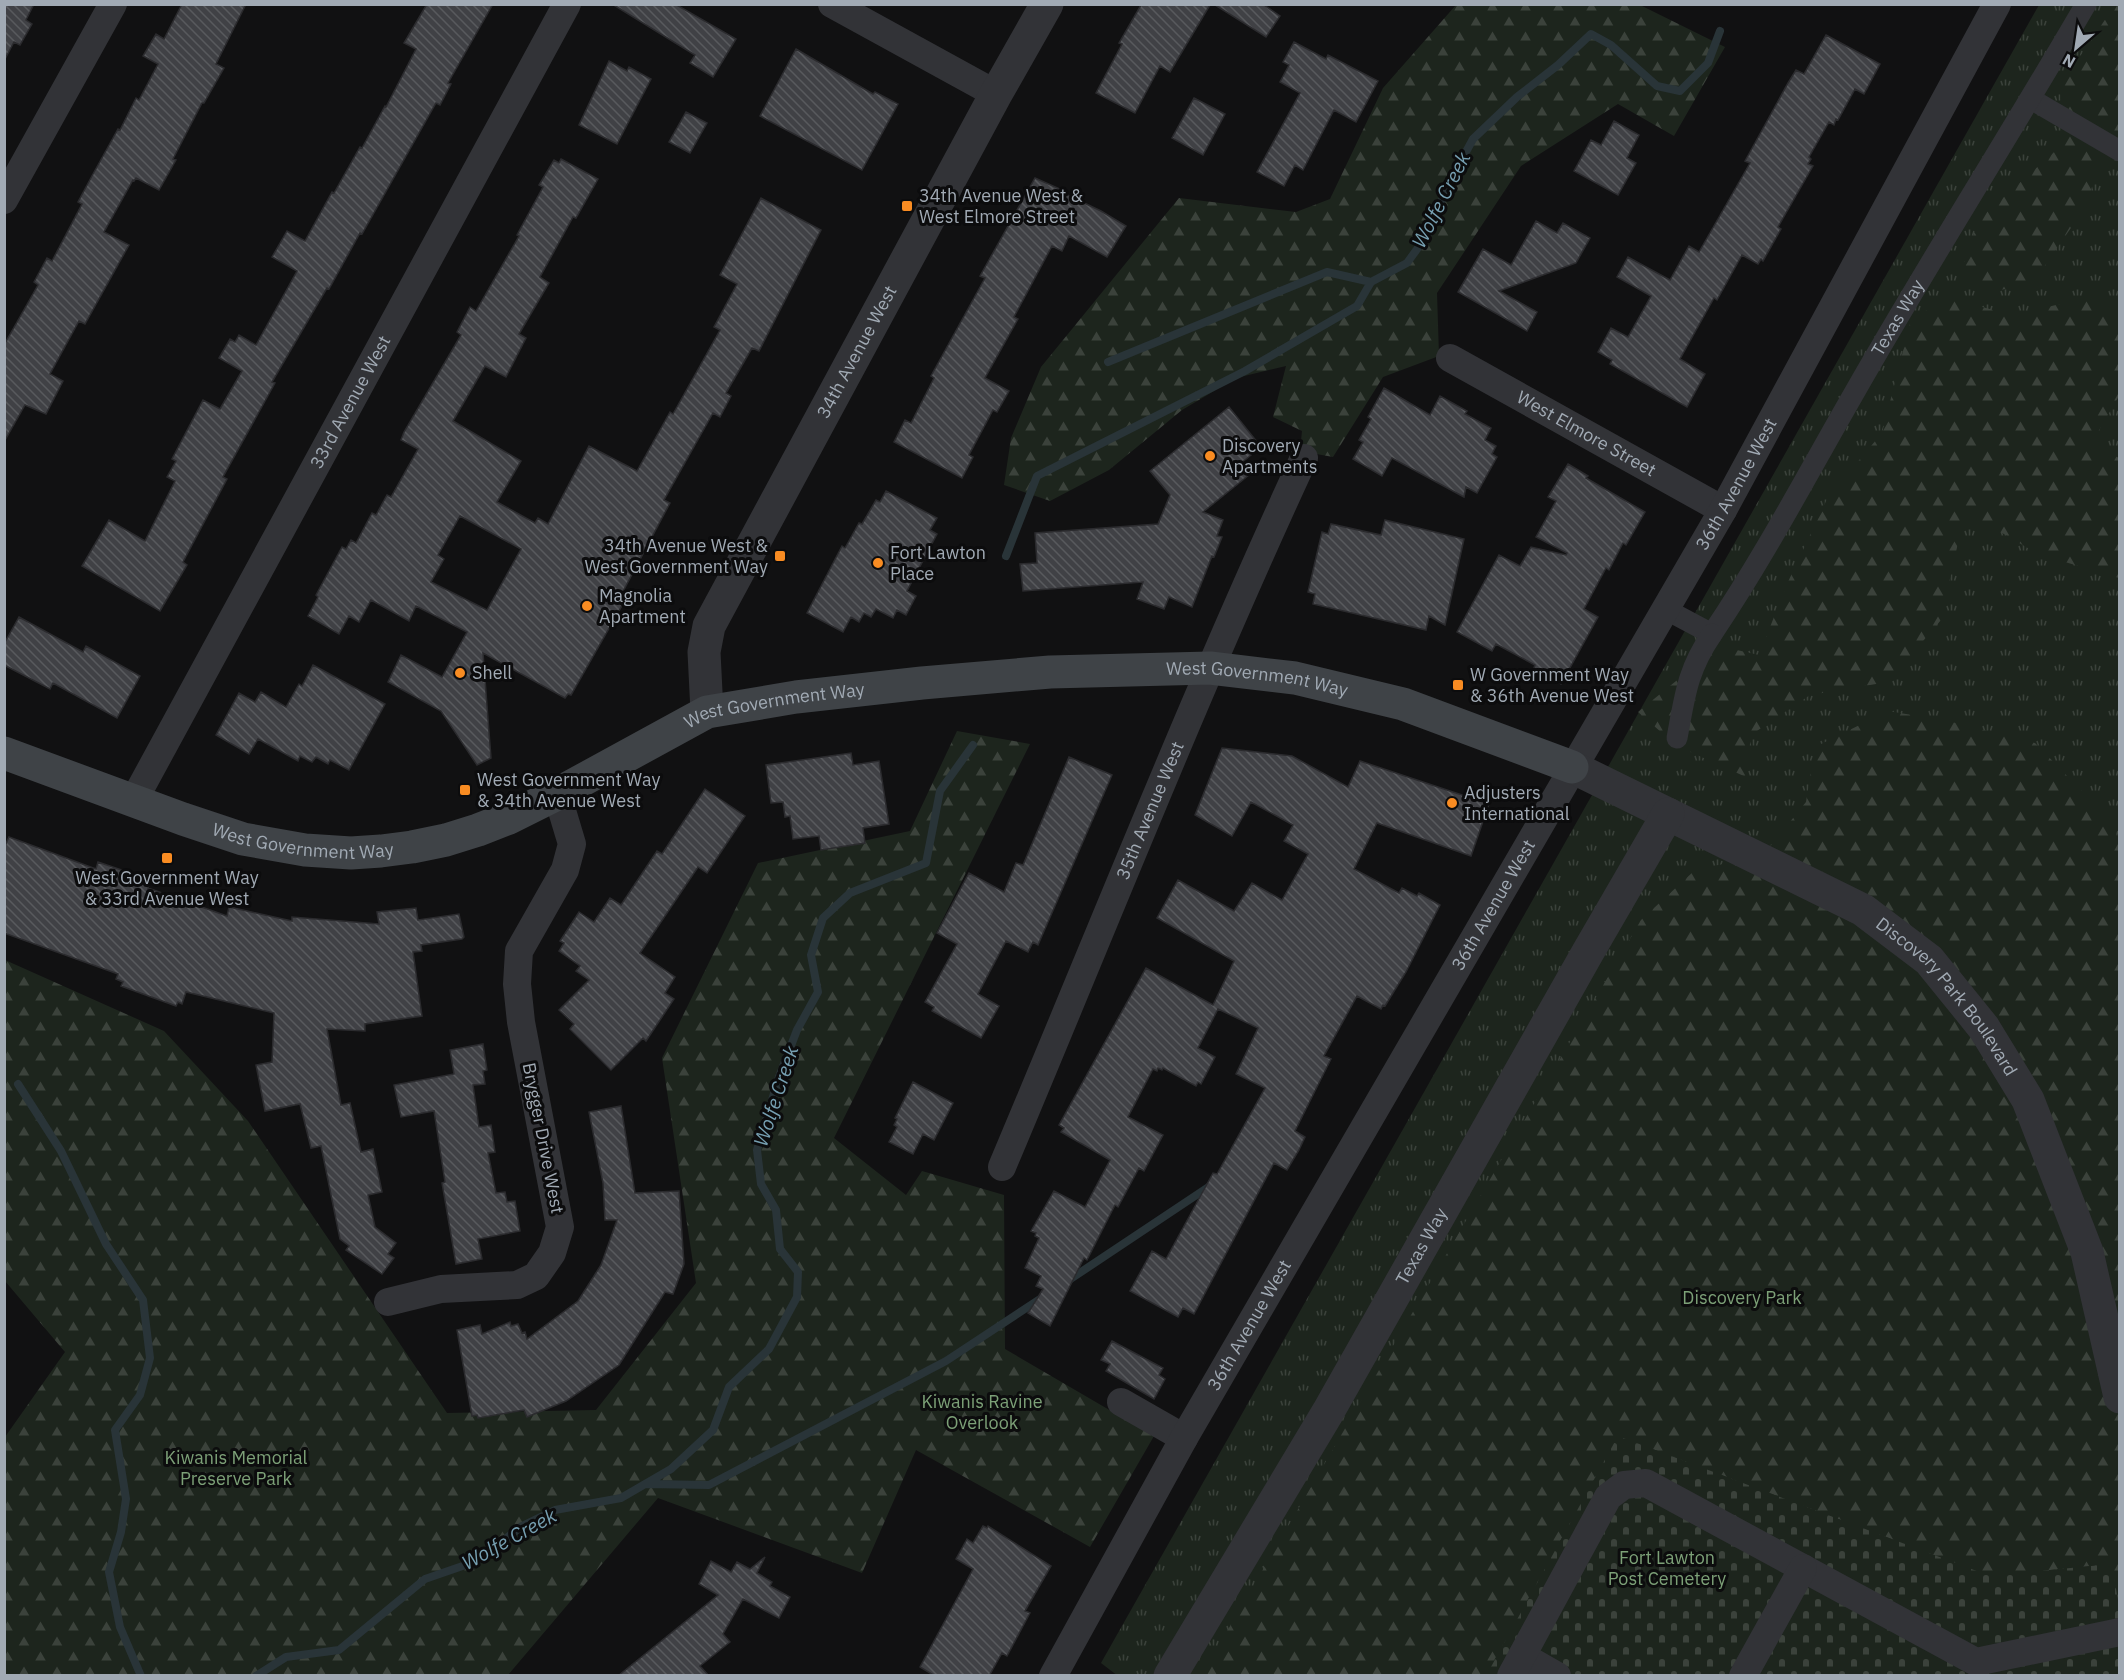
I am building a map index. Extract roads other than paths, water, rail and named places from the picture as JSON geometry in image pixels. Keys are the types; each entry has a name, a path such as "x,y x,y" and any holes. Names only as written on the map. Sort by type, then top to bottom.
{"main road":[{"name":"West Government Way","path":"4,753 183,819 243,838 305,850 351,853 381,851 446,840 478,831 557,794 707,712 796,697 1050,672 1210,668 1295,678 1394,701 1572,767"}],"street":[{"path":"4,200 113,4"},
{"name":"33rd Avenue West","path":"134,800 567,4"},
{"path":"832,4 996,94"},
{"name":"34th Avenue West","path":"707,712 704,652 710,626 996,94 1047,4"},
{"name":"36th Avenue West","path":"1053,1676 1184,1438 1723,510 1997,4"},
{"name":"Texas Way","path":"1677,738 1686,688 1699,653 1792,504 1853,394 2086,4"},
{"path":"2031,99 2120,151"},
{"name":"West Elmore Street","path":"1450,358 1723,510"},
{"name":"35th Avenue West","path":"1002,1167 1155,795 1304,458"},
{"path":"1665,609 1712,634"},
{"name":"Discovery Park Boulevard","path":"1572,767 1863,909 1929,960 1984,1028 2028,1100 2087,1252 2120,1397"},
{"name":"Brygger Drive West","path":"388,1302 441,1289 517,1285 536,1276 552,1253 560,1227 521,1022 517,984 519,951 565,870 572,844 557,794"},
{"name":"Texas Way","path":"1170,1676 1328,1412 1668,814"},
{"path":"1121,1402 1184,1438"},
{"path":"1557,1676 1516,1666 1608,1497 1624,1485 1646,1483 1803,1568 1972,1669 2120,1632"},
{"path":"1743,1676 1803,1568"}],"waterway":[{"name":"Wolfe Creek","path":"1006,556 1037,476 1245,371 1357,306 1371,282 1407,263 1428,234 1449,183 1473,139 1517,97 1558,65 1591,34 1611,45 1657,86 1680,91 1708,63 1720,31"},
{"path":"1108,362 1327,272 1371,282"},
{"name":"Wolfe Creek","path":"256,1676 286,1657 339,1650 425,1579 477,1561 522,1526 555,1510 621,1498 671,1469 713,1430 729,1387 769,1349 797,1297 798,1272 780,1249 776,1210 761,1184 757,1150 779,1077 797,1030 818,992 811,955 823,918 850,893 926,863 940,791 973,745"},
{"path":"18,1084 61,1151 106,1244 143,1300 150,1358 140,1395 115,1430 126,1499 121,1532 109,1572 120,1627 141,1676"},
{"path":"1066,1282 1213,1184"},
{"path":"646,1484 709,1485 946,1361 1043,1297"}],"place":[{"name":"34th Avenue West & West Elmore Street","path":"907,206"},
{"name":"Discovery Apartments","path":"1210,456"},
{"name":"34th Avenue West & West Government Way","path":"780,556"},
{"name":"Fort Lawton Place","path":"878,563"},
{"name":"Magnolia Apartment","path":"587,606"},
{"name":"Shell","path":"460,673"},
{"name":"W Government Way & 36th Avenue West","path":"1458,685"},
{"name":"West Government Way & 34th Avenue West","path":"465,790"},
{"name":"Adjusters International","path":"1452,803"},
{"name":"West Government Way & 33rd Avenue West","path":"167,858"}],"park label":[{"name":"Discovery Park","path":"1742,1298"},
{"name":"Kiwanis Ravine Overlook","path":"982,1412"},
{"name":"Kiwanis Memorial Preserve Park","path":"236,1468"},
{"name":"Fort Lawton Post Cemetery","path":"1667,1568"}]}
